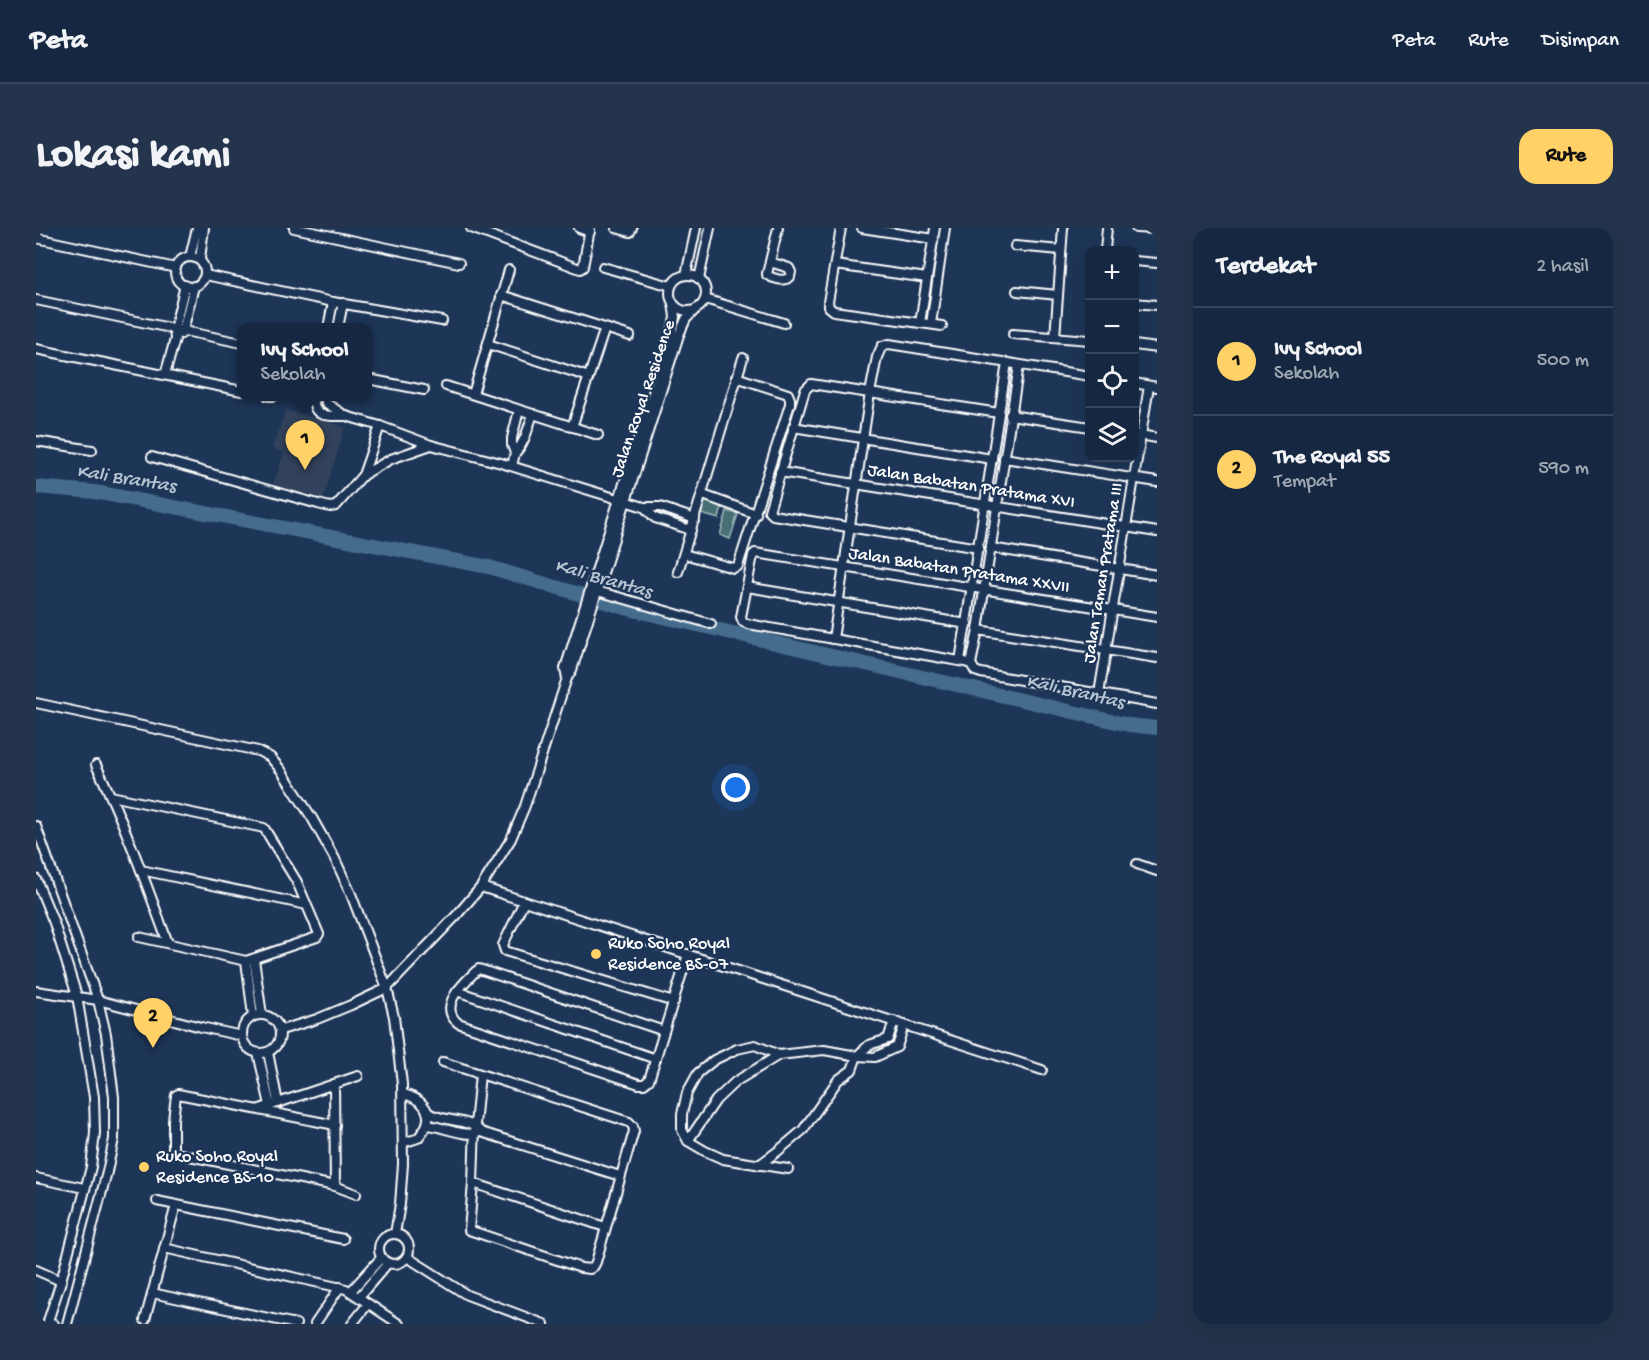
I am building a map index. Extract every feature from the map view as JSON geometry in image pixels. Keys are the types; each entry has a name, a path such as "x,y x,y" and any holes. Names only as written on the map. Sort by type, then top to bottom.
{"street":[{"path":"190,257 196,228"},
{"path":"200,259 190,257 179,262 176,268 179,282 194,286 201,283 205,275 205,267 200,259 204,228"},
{"path":"294,228 459,263"},
{"path":"480,230 576,269 582,268 584,264 590,230 579,228"},
{"path":"616,228 630,232 632,228"},
{"path":"686,275 696,228"},
{"path":"699,279 710,228"},
{"path":"770,262 778,228"},
{"path":"841,228 828,302 834,311 942,326"},
{"path":"862,228 934,239"},
{"path":"920,322 935,228"},
{"path":"931,324 945,228"},
{"path":"1055,337 1063,228"},
{"path":"1105,246 1107,228"},
{"path":"1136,228 1157,230"},
{"path":"36,238 176,268"},
{"path":"1015,246 1061,250"},
{"path":"1139,261 1157,263"},
{"path":"835,264 927,278"},
{"path":"603,267 671,286"},
{"path":"473,394 509,270"},
{"path":"205,275 333,302 442,321"},
{"path":"686,275 699,279 705,288 703,303 691,311 681,310 673,303 669,292 674,281 686,275"},
{"path":"165,375 175,339 174,330 185,285"},
{"path":"175,339 183,331 194,286"},
{"path":"1017,291 1058,295"},
{"path":"501,295 630,336"},
{"path":"705,299 784,323"},
{"path":"36,300 237,342"},
{"path":"329,323 333,302"},
{"path":"339,323 342,303"},
{"name":"Jalan Royal Residence","path":"281,1030 317,1019 387,988 449,925 481,887 511,839 525,806 567,678 565,668 572,660 622,500 672,333 675,317 673,303"},
{"path":"1139,303 1157,305"},
{"name":"Jalan Royal Residence","path":"622,500 679,335 686,319 696,309"},
{"path":"572,427 605,328"},
{"path":"1014,334 1085,340"},
{"path":"488,344 589,377"},
{"path":"833,639 870,393 880,348 885,344 1085,375"},
{"path":"1139,346 1157,348"},
{"path":"36,349 237,390"},
{"path":"678,572 703,495 742,358"},
{"path":"960,661 1007,363"},
{"path":"1018,365 971,664 975,671 981,673 1157,704"},
{"path":"684,554 733,568 738,566 790,404 788,394 736,377"},
{"path":"372,380 424,390"},
{"path":"979,548 770,514 769,511 805,390 811,384 999,413"},
{"path":"446,386 598,435"},
{"name":"Jalan Taman Pratama III","path":"1139,432 1153,386"},
{"name":"Jalan Royal Residence","path":"314,401 314,407 321,414 351,417 431,445 512,466 622,500"},
{"name":"Jalan Royal Residence","path":"326,401 351,417"},
{"path":"515,453 512,438 519,410"},
{"path":"512,466 515,453 524,440 533,414"},
{"path":"1010,415 1085,426"},
{"path":"152,457 330,507 339,504 363,475 380,426"},
{"path":"793,427 992,459"},
{"path":"1139,435 1157,438"},
{"path":"36,441 92,450"},
{"path":"363,475 391,459 431,445"},
{"path":"1004,458 1157,483"},
{"name":"Jalan Taman Pratama III","path":"1099,694 1136,462"},
{"name":"Jalan Babatan Pratama XVI","path":"780,472 1157,532"},
{"path":"703,495 756,514"},
{"path":"622,500 644,507 660,507 695,519"},
{"path":"644,507 655,518 691,530"},
{"path":"991,548 1157,574"},
{"name":"Jalan Babatan Pratama XXVII","path":"747,587 753,555 757,554 1157,617"},
{"path":"967,624 747,587 742,619 748,624 971,664"},
{"path":"593,592 711,624"},
{"path":"978,630 1157,658"},
{"path":"36,703 258,751 270,757 281,770 335,859 387,988 394,1017 403,1094 404,1143 400,1204 395,1234"},
{"path":"96,765 141,870 168,943"},
{"path":"111,796 261,826 267,830 297,882 318,931 317,937 250,960 139,937"},
{"path":"36,826 98,1000 114,1097 114,1139 67,1324"},
{"path":"1137,864 1157,871"},
{"path":"141,870 307,905"},
{"path":"36,879 54,923 77,996 94,1097 95,1124 91,1167 51,1323"},
{"path":"481,887 1042,1070"},
{"path":"524,901 503,945 505,951 674,1002"},
{"path":"664,1031 479,969 457,991 450,1004 456,1021 644,1084 649,1080 688,954"},
{"path":"250,960 262,1015"},
{"path":"250,960 253,1017"},
{"path":"36,991 98,1000 201,1028 242,1036"},
{"path":"457,991 656,1059"},
{"path":"262,1015 274,1019 281,1030 281,1037 274,1049 258,1053 250,1050 244,1044 243,1028 253,1017 262,1015"},
{"path":"759,1165 802,1130 838,1080 852,1070 857,1056 869,1045 888,1040 894,1021"},
{"path":"688,1141 716,1100 735,1082 779,1056 824,1050 874,1057 897,1047 904,1025"},
{"path":"779,1056 755,1045 737,1049 714,1060 698,1073 687,1093 682,1114 682,1130 688,1141 723,1159 788,1169"},
{"path":"268,1052 274,1104"},
{"path":"258,1053 274,1104"},
{"path":"443,1062 629,1122 633,1126 634,1131 596,1262 590,1269 581,1268 469,1230 480,1074"},
{"path":"258,1109 358,1076"},
{"path":"334,1084 335,1186"},
{"path":"335,1125 178,1094 173,1120 174,1151 335,1186 356,1194"},
{"path":"403,1094 413,1096 433,1116 620,1176"},
{"path":"404,1143 418,1138 427,1125 427,1112"},
{"path":"427,1125 477,1130"},
{"path":"36,1178 84,1188"},
{"path":"473,1183 605,1227"},
{"path":"157,1201 343,1239"},
{"path":"145,1320 176,1205"},
{"path":"389,1234 395,1234 401,1235 409,1245 407,1257 399,1264 385,1261 379,1253 380,1242 389,1234"},
{"path":"164,1248 340,1287 351,1291 399,1324"},
{"path":"407,1257 467,1295 544,1324"},
{"path":"351,1291 385,1261"},
{"path":"359,1297 385,1261"},
{"path":"36,1270 61,1281"},
{"path":"315,1324 340,1287"},
{"path":"152,1293 296,1324"},
{"path":"352,1324 368,1304"}],"shaded area":[{"path":"286,410 345,427 322,503 272,488 284,453 272,448"}],"green space":[{"path":"706,497 723,503 719,519 701,514"},
{"path":"727,511 738,514 730,539 720,535"}],"waterway":[{"name":"Kali Brantas","path":"36,487 95,492 489,567 629,609 1129,725 1157,728"}],"place":[{"name":"Ivy School","path":"305,470"},
{"name":"Ruko Soho Royal Residence BS-07","path":"596,954"},
{"name":"The Royal 55","path":"153,1048"},
{"name":"Ruko Soho Royal Residence BS-10","path":"144,1167"}]}
